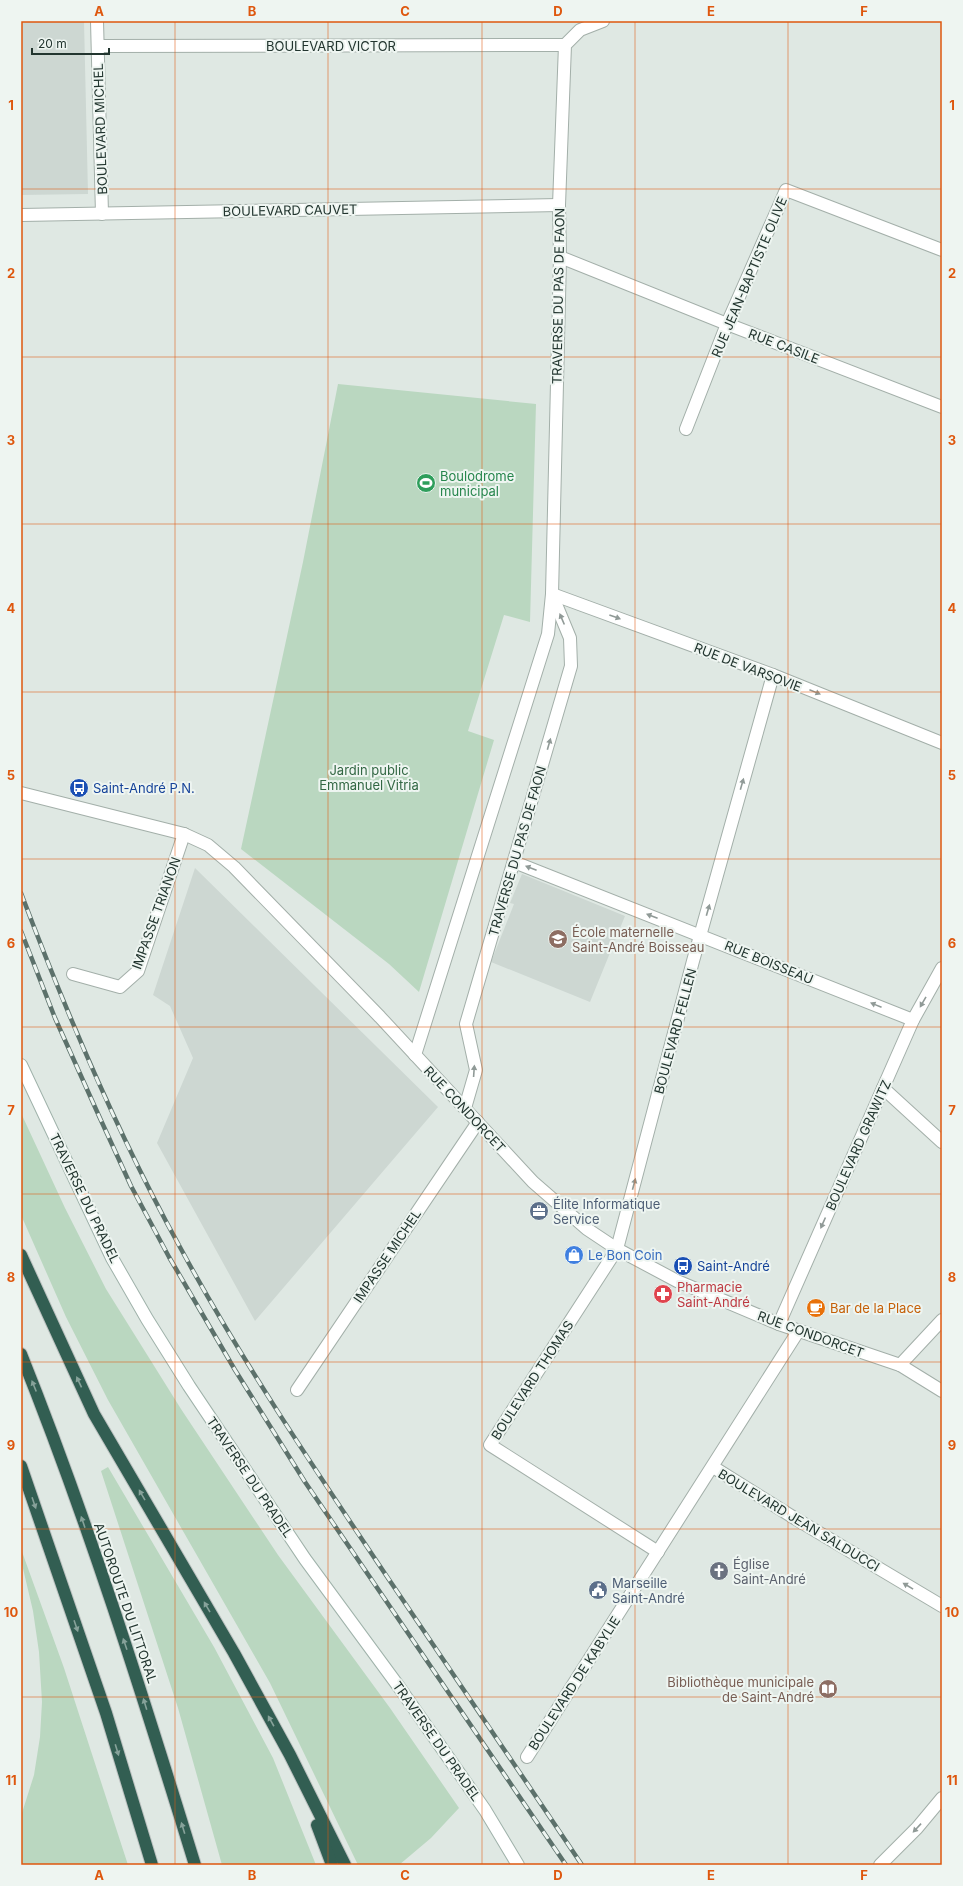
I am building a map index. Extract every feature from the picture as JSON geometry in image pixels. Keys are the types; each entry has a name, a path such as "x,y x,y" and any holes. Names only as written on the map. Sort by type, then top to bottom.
{"highway":[{"path":"21,1255 94,1414 234,1652 290,1755 345,1865"},
{"name":"AUTOROUTE DU LITTORAL","path":"21,1354 52,1431 138,1681 194,1865"},
{"path":"21,1466 106,1713 152,1865"},
{"path":"290,1755 332,1865"}],"street":[{"name":"BOULEVARD MICHEL","path":"97,21 102,214"},
{"path":"565,45 580,30 603,21"},
{"name":"BOULEVARD VICTOR","path":"98,46 565,45"},
{"name":"TRAVERSE DU PAS DE FAON","path":"415,1055 548,634 552,594 560,257 559,205 565,45"},
{"name":"RUE JEAN-BAPTISTE OLIVE","path":"686,429 727,324 786,190 942,250"},
{"name":"BOULEVARD CAUVET","path":"21,215 559,205"},
{"name":"RUE CASILE","path":"560,257 727,324 942,407"},
{"name":"TRAVERSE DU PAS DE FAON","path":"465,1108 476,1070 466,1024 571,666 570,638 552,594"},
{"name":"RUE DE VARSOVIE","path":"552,594 773,675 942,743"},
{"name":"BOULEVARD FELLEN","path":"617,1249 701,935 773,675"},
{"name":"RUE CONDORCET","path":"21,793 184,834 208,845 234,867 380,1017 533,1182 588,1229 617,1249 677,1281 779,1324 900,1366 942,1391"},
{"name":"IMPASSE TRIANON","path":"73,974 120,987 138,971 184,834"},
{"name":"RUE BOISSEAU","path":"514,862 913,1020"},
{"name":"BOULEVARD GRAWITZ","path":"779,1324 913,1020 942,968"},
{"name":"TRAVERSE DU PRADEL","path":"21,1065 112,1258 151,1325 189,1386 305,1559 399,1687 485,1810 518,1865"},
{"path":"883,1088 942,1142"},
{"name":"IMPASSE MICHEL","path":"297,1390 478,1122"},
{"name":"BOULEVARD THOMAS","path":"617,1249 490,1445 658,1552"},
{"path":"900,1366 942,1320"},
{"name":"BOULEVARD JEAN SALDUCCI","path":"799,1330 713,1467 796,1519 942,1606"},
{"name":"BOULEVARD DE KABYLIE","path":"527,1757 713,1467"},
{"path":"880,1865 917,1828 942,1798"}],"shaded area":[{"path":"21,21 84,21 88,194 21,195"},
{"path":"195,868 438,1107 255,1321 157,1143 193,1058 170,1006 153,995"},
{"name":"École maternelle Saint-André Boisseau","path":"522,874 625,916 590,1002 491,962 514,904 510,903"}],"green space":[{"name":"Jardin public Emmanuel Vitria","path":"338,384 536,404 530,622 504,615 468,731 494,740 419,992 389,964 241,849 303,562"},
{"path":"21,1113 65,1208 106,1289 181,1409 278,1555 390,1708 459,1808 431,1838 399,1865 358,1865 270,1683 108,1400 66,1317 21,1215"},
{"path":"108,1467 214,1647 273,1758 316,1865 222,1865 178,1708 101,1471"},
{"path":"21,1549 64,1668 128,1865 21,1865 21,1816 34,1775 40,1737 42,1702 39,1652 33,1611 21,1560"}],"railway":[{"path":"21,893 75,1029 115,1118 158,1206 205,1292 230,1335 309,1460 582,1865"},
{"path":"21,931 55,1018 99,1116 131,1186 169,1257 235,1370 305,1482 566,1865"}],"place":[{"name":"Boulodrome municipal","path":"426,483"},
{"name":"Saint-André P.N.","path":"79,788"},
{"name":"École maternelle Saint-André Boisseau","path":"558,939"},
{"name":"Élite Informatique Service","path":"539,1211"},
{"name":"Le Bon Coin","path":"574,1255"},
{"name":"Saint-André","path":"683,1266"},
{"name":"Pharmacie Saint-André","path":"663,1294"},
{"name":"Bar de la Place","path":"816,1308"},
{"name":"Église Saint-André","path":"719,1571"},
{"name":"Marseille Saint-André","path":"598,1590"},
{"name":"Bibliothèque municipale de Saint-André","path":"828,1689"}]}
